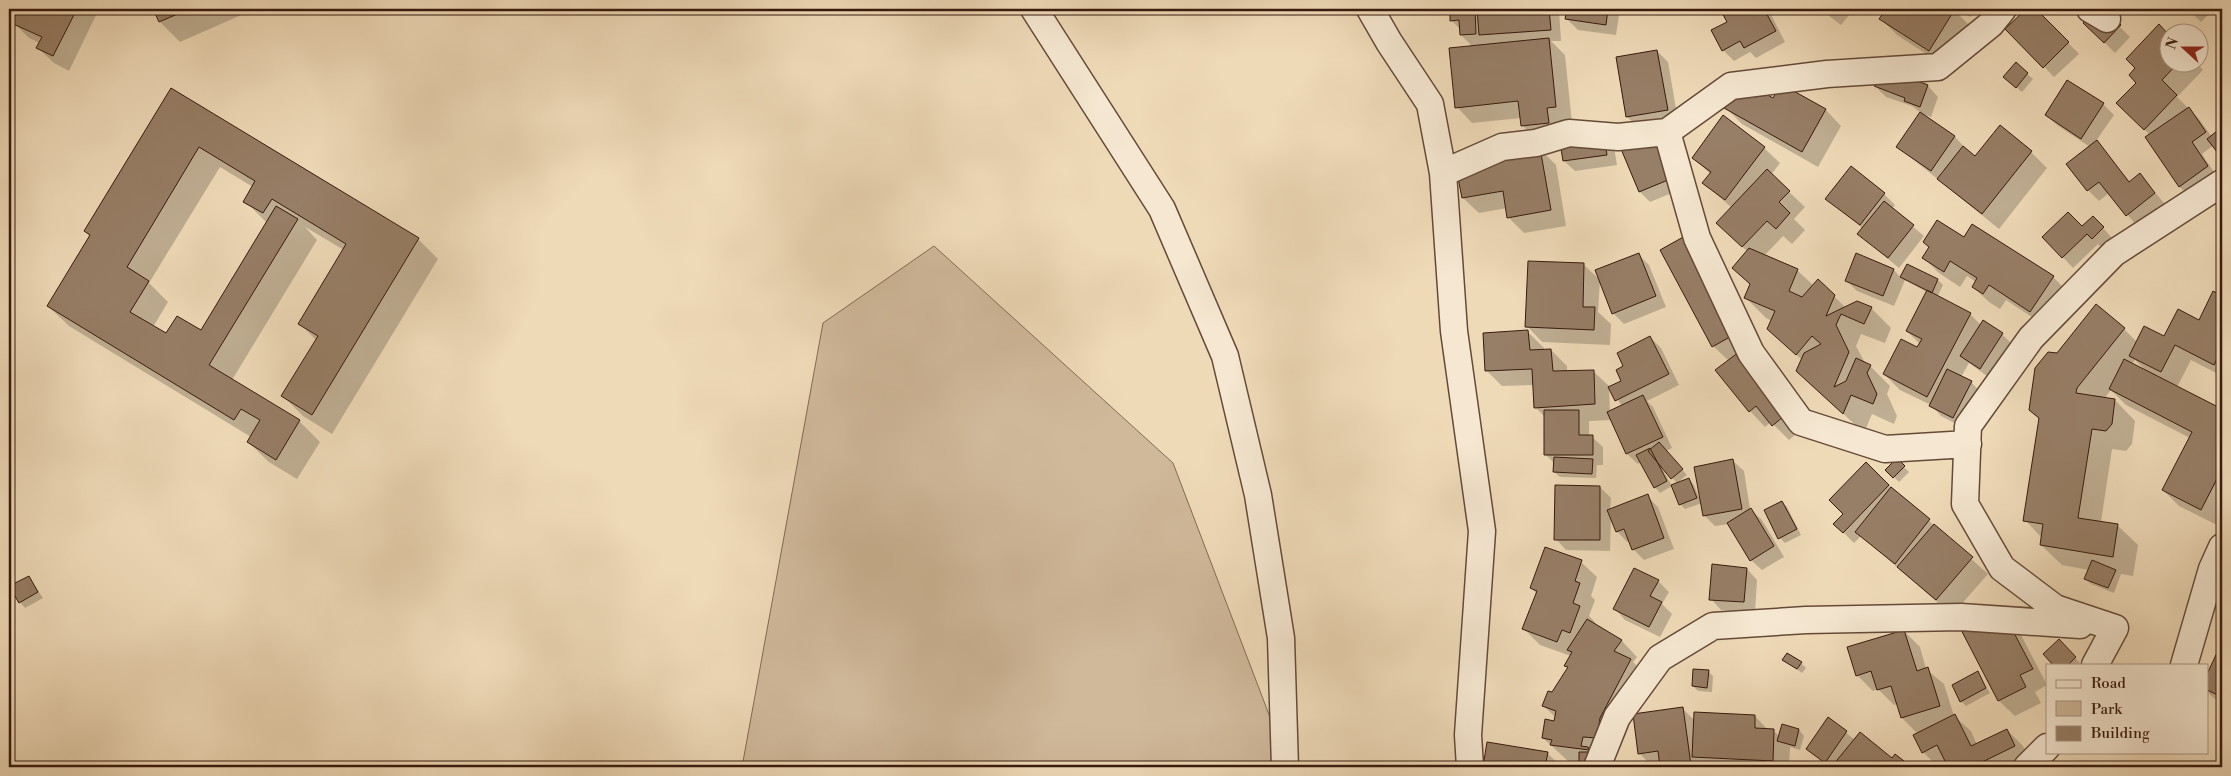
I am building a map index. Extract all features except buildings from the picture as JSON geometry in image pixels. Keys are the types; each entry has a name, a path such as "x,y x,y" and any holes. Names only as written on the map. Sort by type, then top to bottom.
{"street":[{"path":"1034,9 1162,209 1225,356 1258,495 1281,638 1285,767"},
{"path":"1370,9 1389,42 1430,104 1442,173 1454,331 1482,532 1468,735 1470,767"},
{"path":"1442,173 1502,148 1536,144 1569,133 1618,137 1667,132 1731,86 1827,74 1938,67 1991,24 2003,9"},
{"path":"1667,132 1696,238 1751,353 1801,422 1885,449 1968,444"},
{"path":"2115,628 2054,608 2002,568 1965,504 1968,426 2031,338 2114,254 2222,183"},
{"path":"2184,664 2212,570 2222,546"},
{"path":"1597,767 1617,716 1660,658 1713,626 1806,620 1961,617 2115,628"},
{"path":"2096,664 2115,628"},
{"path":"2027,767 2046,748"}],"green space":[{"path":"934,246 1173,463 1289,767 742,767 823,323"}]}
